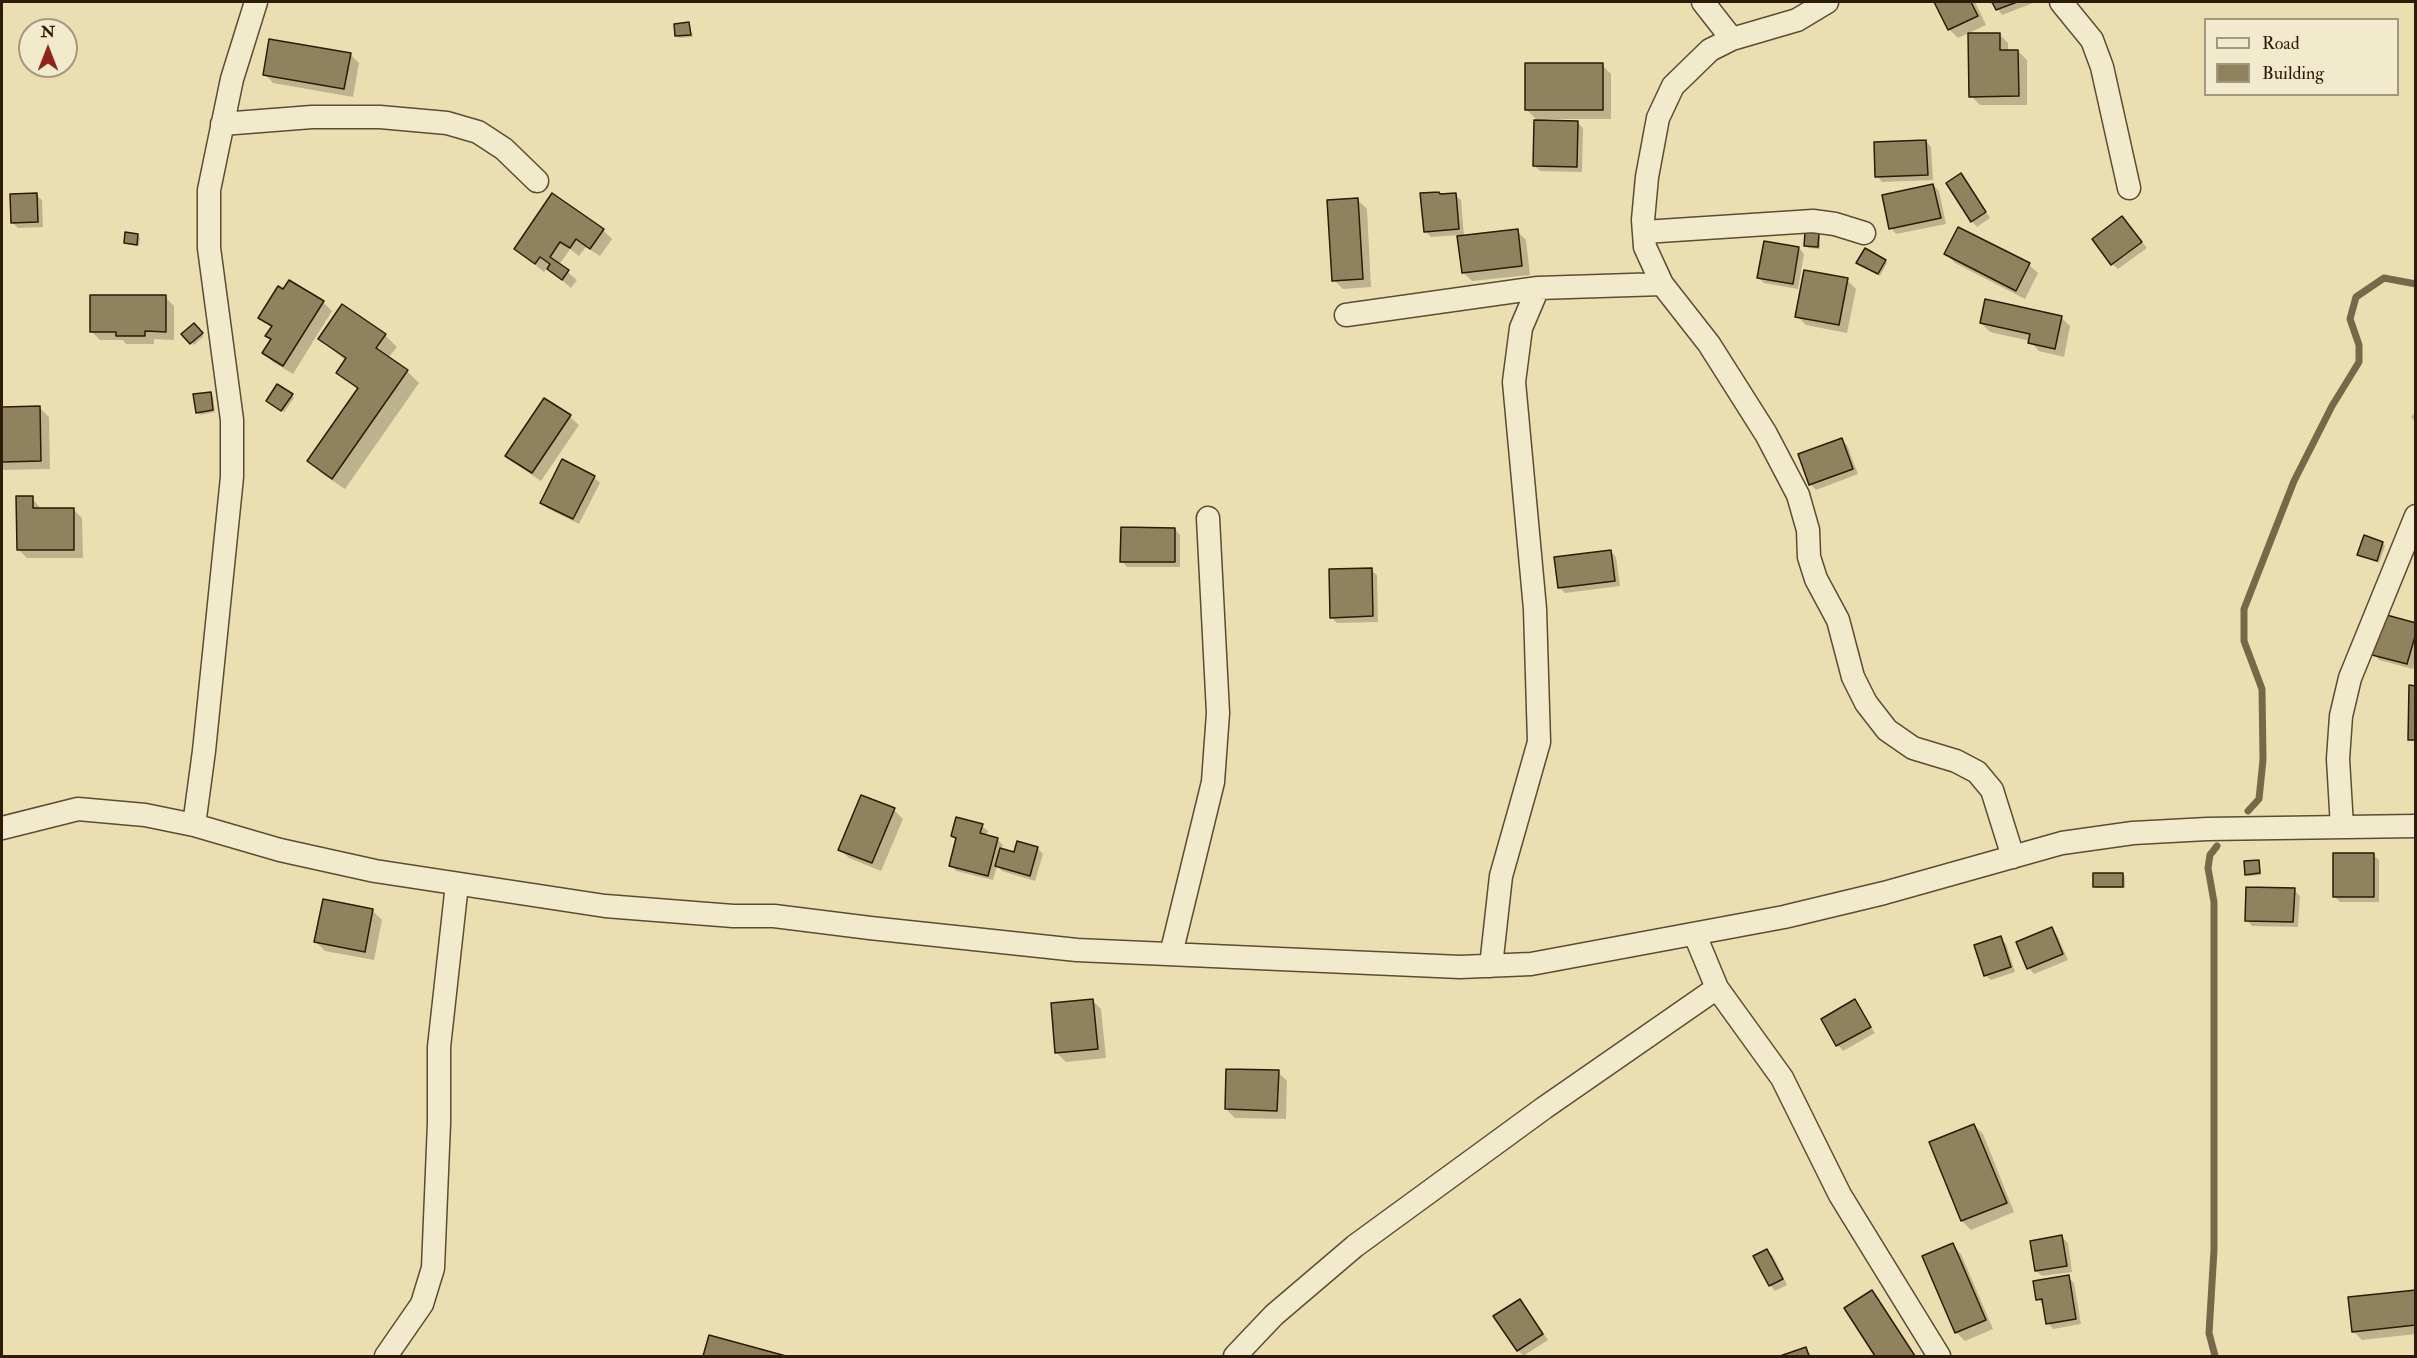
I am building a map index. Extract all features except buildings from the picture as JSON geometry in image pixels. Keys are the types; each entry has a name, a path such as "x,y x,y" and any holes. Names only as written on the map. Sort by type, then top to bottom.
{"street":[{"path":"194,825 204,751 232,477 232,420 209,248 209,189 232,79 256,2"},
{"path":"1703,2 1732,39"},
{"path":"1827,2 1797,20 1732,39 1710,50 1674,86 1658,118 1647,177 1645,247 1662,284 1708,344 1766,434 1798,495 1808,530 1809,557 1816,579 1838,620 1853,677 1866,703 1887,730 1913,748 1956,761 1977,772 1992,790 2013,857"},
{"path":"2061,2 2092,40 2099,58 2128,188"},
{"path":"222,124 312,117 380,117 447,123 478,132 504,149 537,181"},
{"path":"1644,232 1813,220 1864,233"},
{"path":"1346,315 1538,288 1662,284"},
{"path":"1491,966 1501,876 1539,742 1535,609 1514,382 1521,328 1538,288"},
{"path":"2342,827 2338,759 2341,716 2350,678 2415,516"},
{"path":"1171,954 1214,782 1218,713 1208,518"},
{"path":"2,828 78,809 145,814 194,825 280,850 375,871 605,906 733,916 774,916 1077,950 1460,967 1531,964 1784,917 1884,893 2062,843 2133,833 2207,829 2415,826"},
{"path":"386,1356 422,1304 434,1268 439,1047 458,884"},
{"path":"1695,935 1718,988 1782,1078 1840,1195 1939,1356"},
{"path":"1235,1356 1274,1315 1355,1246 1544,1108 1718,988"}],"waterway":[{"path":"2248,811 2259,799 2263,760 2262,689 2244,641 2244,609 2294,481 2332,406 2359,362 2359,345 2350,319 2356,297 2384,278 2416,284"},
{"path":"2215,1356 2209,1333 2214,1250 2214,902 2208,868 2210,855 2217,846"}]}
